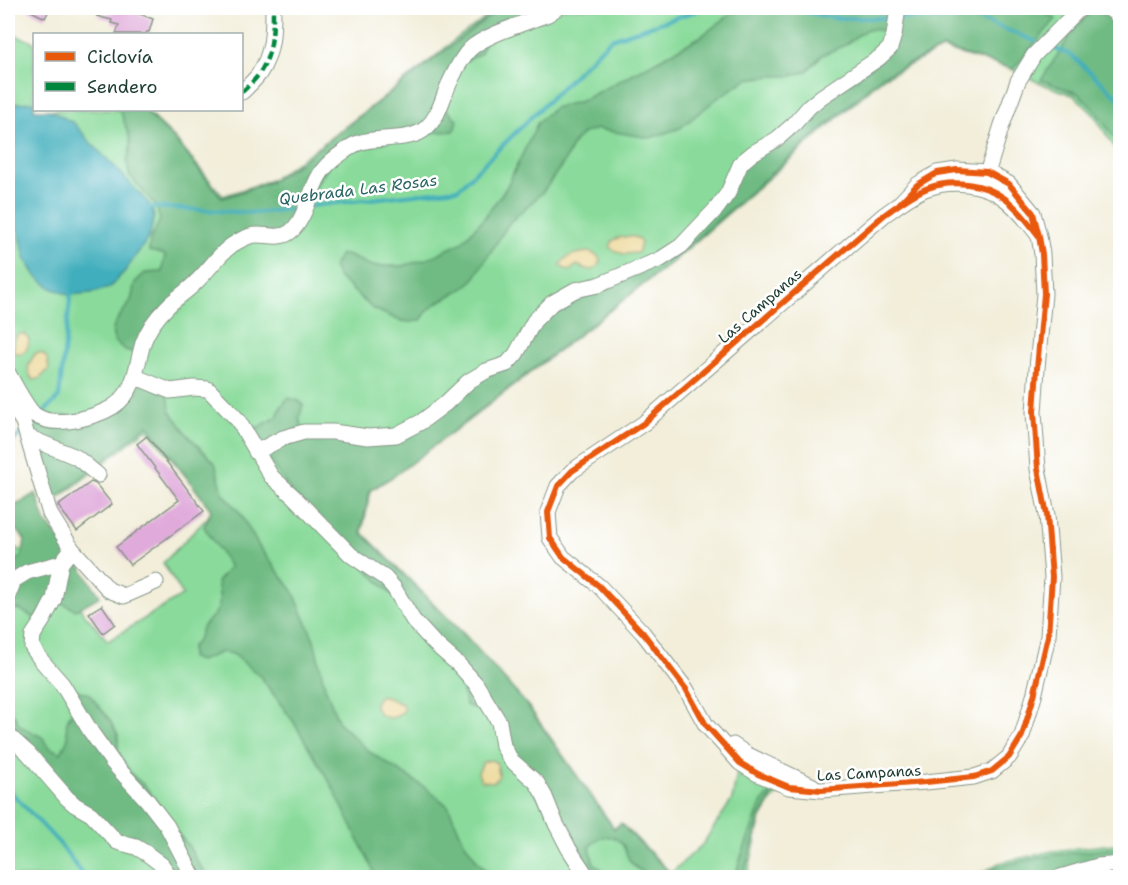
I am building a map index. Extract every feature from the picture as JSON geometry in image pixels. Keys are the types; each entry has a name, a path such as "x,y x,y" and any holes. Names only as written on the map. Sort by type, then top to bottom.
{"street":[{"path":"243,91 258,75 266,59 273,38 273,8"},
{"path":"8,373 35,415 51,421 73,421 106,411 124,398 136,377 144,342 152,324 169,305 196,282 228,247 253,235 274,236 289,233 300,221 320,174 336,157 355,144 413,136 426,129 439,111 457,67 470,50 483,40 548,14 557,8"},
{"path":"256,452 283,438 304,432 333,432 368,437 396,435 421,422 445,404 469,381 486,371 507,364 516,354 534,321 552,303 575,290 598,285 661,259 681,246 728,193 741,163 777,139 820,97 879,58 890,48 898,8"},
{"path":"985,179 1018,81 1034,55 1080,8"},
{"path":"1108,8 1120,17"},
{"name":"Las Campanas","path":"957,170 985,179 1009,184 1033,213 1042,254 1044,294 1034,412 1038,469 1047,515 1052,577 1048,636 1034,696 1022,736 1009,757 992,771 974,777 821,790 748,755 706,725 686,689 643,633 599,585 563,556 550,538 548,512 558,486 572,471 644,423 834,256 899,204 917,185 937,173 957,170"},
{"path":"136,377 170,391 201,387 208,389 238,420 271,476 351,555 385,578 394,588 413,620 476,684 499,722 503,746 512,760 537,783 569,849 588,878"},
{"path":"8,398 23,422 50,514 72,549 108,590 124,596 156,582"},
{"path":"28,437 76,458 98,475"},
{"path":"72,549 61,563 54,599 44,620 33,634 32,647 62,684 113,763 167,826 194,878"},
{"path":"8,596 14,580 27,573 61,563"},
{"path":"8,735 28,753 67,798 91,814 117,842 147,853 162,865 171,878"},
{"path":"1057,878 1098,866 1120,864"}],"green space":[{"path":"499,8 1092,8 1120,31 1120,156 1094,115 1075,96 1042,84 1009,68 942,49 883,78 674,261 467,422 371,491 362,532 465,635 529,707 614,828 621,823 671,873 702,845 732,800 738,768 782,792 772,800 761,818 747,877 8,877 8,544 37,559 108,641 183,595 163,563 214,511 147,429 53,503 29,426 8,419 8,33 33,42 33,111 146,111 175,139 223,196 271,180 321,145"},
{"path":"500,8 554,8 485,39 481,53 456,66 445,108 457,120 454,131 412,134 334,156 288,232 227,245 138,353 126,350 117,343 113,333 114,327 131,300 135,283 145,273 162,272 165,255 149,251 150,240 160,220 156,206 129,175 127,161 130,139 120,111 145,111 174,139 222,198 270,182 301,162"},
{"path":"739,8 1037,8 1056,19 1013,69 943,48 882,76 660,271 394,476 370,490 361,532 471,642 526,704 614,829 621,824 673,876 656,877 638,869 630,861 618,840 606,837 597,840 590,847 593,862 610,877 589,878 556,823 512,760 500,722 466,705 451,655 295,497 249,431 277,417 288,398 299,401 303,405 299,418 305,434 397,437 471,383 508,366 553,305 682,247 743,165 880,60 886,35 880,30 867,29 843,46 822,55 807,71 792,76 747,79 719,97 680,128 650,138 597,129 584,133 575,141 564,162 543,192 509,223 473,280 464,288 437,303 421,320 400,321 372,308 337,276 333,267 340,254 372,266 402,266 427,259 461,243 484,218 506,188 538,122 554,108 581,101 636,72 700,37"},
{"path":"1095,8 1120,26 1120,146 1096,112 1079,94 1041,80 1075,28"},
{"path":"136,380 168,394 170,410 187,434 215,463 223,493 240,513 260,548 293,591 314,640 325,687 339,723 371,753 426,788 448,806 463,840 478,862 493,877 379,878 376,876 332,786 293,721 260,676 233,654 222,652 200,661 191,658 191,647 198,640 203,626 218,608 217,582 230,567 204,527 211,510 148,425 50,503 27,422 35,417 106,415"},
{"path":"36,493 45,521 100,596 76,610 50,597 36,619 19,609 8,611 8,567 22,556 25,540 22,535 8,527 8,510"},
{"path":"67,687 89,694 109,719 118,735 118,752 124,763 132,775 146,787 209,877 162,877 151,853 119,840 17,748 8,747 8,709 20,726 42,737 50,748 61,753 68,738 67,723 73,710"},
{"path":"776,789 759,821 743,877 735,878 762,802"},
{"path":"1120,840 1120,877 973,878 999,863 1053,851 1115,844"},
{"path":"1120,845 1120,876 1097,863 1048,877 979,878 999,866 1053,855 1117,848"}],"sand":[{"path":"630,236 637,238 641,243 638,253 623,254 610,248 612,241"},
{"path":"590,252 598,256 600,260 598,266 593,270 577,265 569,271 560,266 569,257"},
{"path":"25,334 29,339 28,347 24,352 17,354 13,350 16,336"},
{"path":"36,353 42,353 47,358 49,369 39,379 33,380 28,366"},
{"path":"382,695 402,704 404,710 398,716 391,718 380,714 375,705"},
{"path":"491,760 497,763 499,775 493,782 481,781 478,773 483,762"}],"water":[{"path":"31,102 33,103 33,111 52,111 74,123 152,207 154,218 149,237 126,270 109,288 92,293 70,295 51,288 36,276 25,259 13,214 8,206 8,104"}],"building":[{"path":"25,8 50,8 45,18"},
{"path":"122,10 132,11 153,19 149,32 146,33 116,33 119,25 111,23 112,20 96,16"},
{"path":"147,436 204,511 130,565 116,547 179,500 137,444"},
{"path":"91,482 96,484 112,504 77,531 58,506"},
{"path":"102,605 115,624 103,633 89,613"}],"waterway":[{"name":"Quebrada Las Rosas","path":"311,206 458,189 611,39 705,8"},
{"name":"Quebrada Las Rosas","path":"786,8 834,18 891,18"},
{"name":"Quebrada Las Rosas","path":"899,18 979,19 1035,41"},
{"name":"Quebrada Las Rosas","path":"1054,48 1071,55 1120,99"},
{"name":"Quebrada Las Rosas","path":"150,207 255,213 301,208"},
{"path":"42,414 59,397 71,291"},
{"path":"8,447 21,433"},
{"path":"8,789 60,844 85,878"}],"marked path":[{"path":"243,91 259,74 270,50 273,8"}],"cycle path":[{"path":"899,204 917,185 937,173 957,170 987,172 1009,184 1033,213 1039,236 1042,254 1044,294 1034,412 1038,469 1047,515 1052,577 1048,636 1022,736 1009,757 992,771 974,777 926,782 821,790 789,787 758,774 740,763 706,725 686,689 643,633 599,586 563,557 550,538 548,512 558,486 572,471 644,423 884,215 917,193 937,185 957,183 987,189 1014,206 1039,236"}]}
